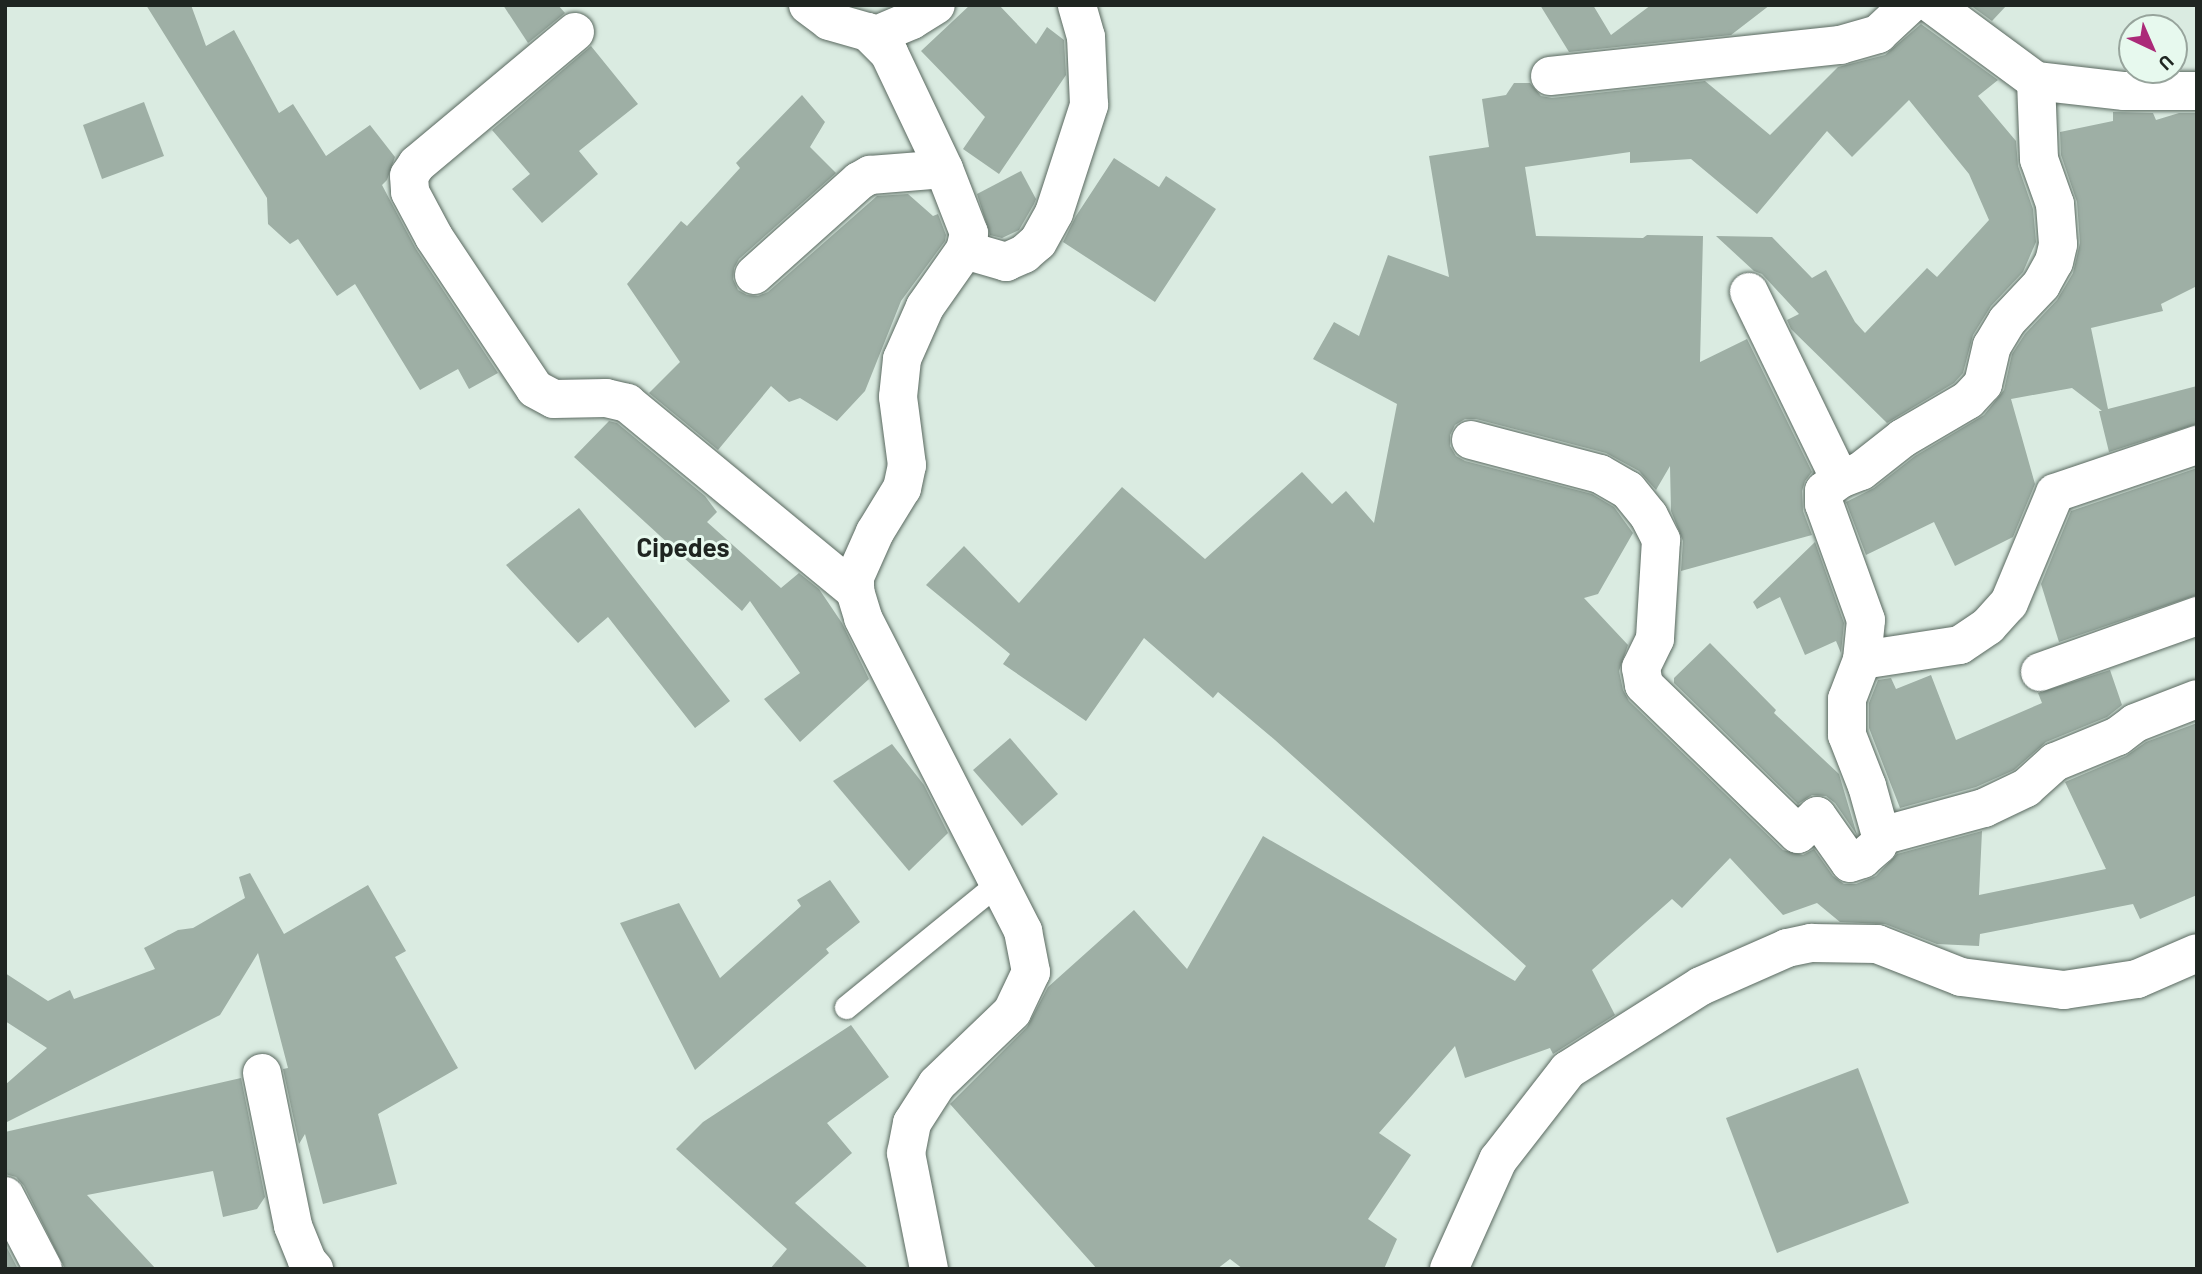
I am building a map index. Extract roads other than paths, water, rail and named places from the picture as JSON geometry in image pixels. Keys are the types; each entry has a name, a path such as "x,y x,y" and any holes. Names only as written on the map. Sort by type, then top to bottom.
{"street":[{"path":"808,5 828,21 874,36 893,60 944,169 969,233 965,250 925,307 902,359 898,397 907,465 905,477 902,488 874,532 855,577 855,592 863,618 1023,931 1031,972 1012,1012 937,1084 912,1123 906,1153 929,1269"},
{"path":"874,36 912,20 936,5"},
{"path":"965,250 1006,262 1024,254 1038,242 1054,213 1089,105 1086,37 1077,5"},
{"path":"1550,76 1840,46 1878,34 1909,5"},
{"path":"1933,5 2036,81 2124,91 2197,91"},
{"path":"575,32 417,164 409,176 410,192 434,237 535,389 554,399 606,398 626,403 855,592"},
{"path":"1881,836 1867,786 1847,736 1847,699 1862,660 1866,620 1824,504 1825,491 1840,479 1861,471 1903,438 1968,400 1983,384 1992,346 2007,321 2041,285 2054,262 2058,244 2055,204 2039,159 2036,81"},
{"path":"754,275 859,181 870,175 944,169"},
{"path":"1749,292 1840,479"},
{"path":"1471,440 1600,474 1629,490 1649,516 1661,540 1655,639 1641,668 1644,685 1798,834 1817,816 1850,863 1870,853 1881,836 1984,808 2026,789 2055,762 2118,736 2135,723 2197,699"},
{"path":"1862,660 1960,645 1989,626 2009,603 2055,493 2197,445"},
{"path":"2040,672 2197,616"},
{"path":"1449,1269 1498,1160 1568,1070 1701,986 1787,948 1811,943 1877,944 1961,977 2064,989 2137,979 2197,953"},
{"path":"262,1073 293,1226 307,1261 314,1269"},
{"path":"5,1196 43,1269"}],"lane":[{"path":"846,1007 998,883"}],"district":[{"name":"Cipedes","path":"683,547"}]}
